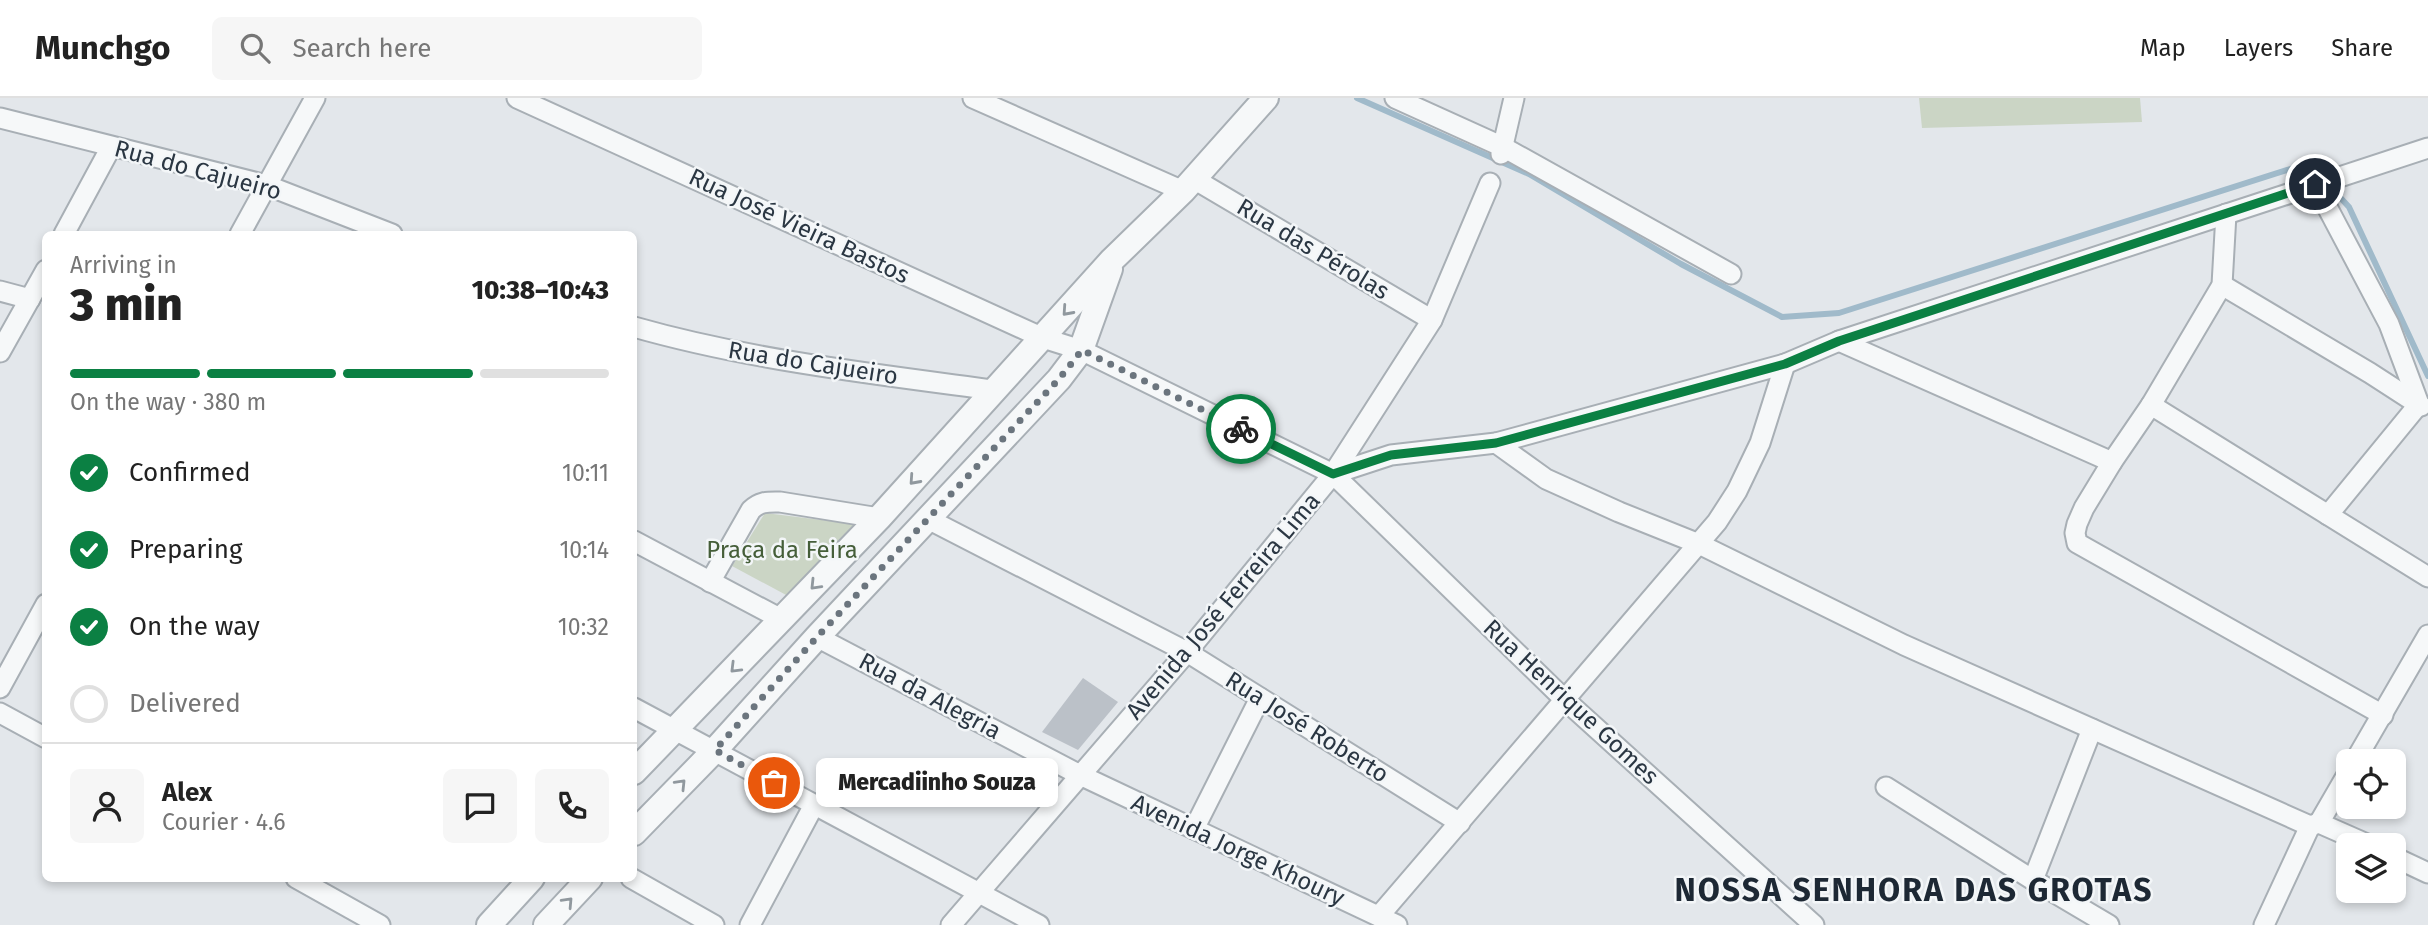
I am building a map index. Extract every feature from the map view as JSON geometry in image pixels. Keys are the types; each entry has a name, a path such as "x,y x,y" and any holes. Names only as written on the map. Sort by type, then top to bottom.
{"street":[{"path":"242,231 315,98"},
{"name":"Rua José Vieira Bastos","path":"517,98 1043,338 1082,350"},
{"name":"Rua das Pérolas","path":"974,98 1189,185 1432,320"},
{"path":"637,769 879,518 1112,260 1189,185 1266,98"},
{"path":"1395,98 1502,150 1731,274"},
{"path":"1502,150 1514,98"},
{"name":"Rua do Cajueiro","path":"0,118 266,185 384,231"},
{"path":"66,231 111,147"},
{"path":"1333,474 1391,455 1496,443 1785,364 1839,341 2428,148"},
{"name":"Avenida José Ferreira Lima","path":"951,925 1187,652 1333,474 1432,320 1490,183"},
{"path":"2315,184 2389,324 2423,408"},
{"path":"2226,214 2222,285 2151,405 2112,462 2077,524 2077,543 2383,715"},
{"path":"637,830 715,750 1059,379 1082,350 1112,260"},
{"path":"0,352 42,277"},
{"path":"2222,285 2370,373 2423,408"},
{"path":"0,291 30,299"},
{"name":"Rua do Cajueiro","path":"637,328 690,343 993,390"},
{"path":"1839,341 2112,462"},
{"name":"Rua Henrique Gomes","path":"1082,350 1333,474 1565,700 1807,923"},
{"path":"1379,916 1699,544 1737,491 1760,443 1785,364"},
{"path":"2151,405 2428,578"},
{"path":"2328,515 2423,408"},
{"path":"1496,443 1546,479 1630,517 1699,544 1904,645 2092,729 2338,833"},
{"path":"710,582 757,504 780,502 879,518"},
{"name":"Rua José Roberto","path":"928,519 1187,652 1460,823"},
{"path":"637,543 783,620"},
{"path":"0,688 42,611"},
{"path":"2362,749 2428,635"},
{"name":"Rua da Alegria","path":"817,637 1080,775"},
{"path":"1194,829 1260,698"},
{"path":"637,710 1039,925"},
{"path":"0,713 42,736"},
{"path":"2033,880 2092,729"},
{"name":"Avenida Jorge Khoury","path":"1080,775 1397,925"},
{"path":"1886,787 2109,925"},
{"path":"2264,925 2315,824 2336,792"},
{"path":"750,925 814,805"},
{"path":"2406,863 2428,873"},
{"path":"637,881 714,925"},
{"path":"303,882 380,925"},
{"path":"489,925 528,882"},
{"path":"547,925 586,882"}],"green space":[{"path":"1919,98 2140,98 2142,122 1922,128"},
{"name":"Praça da Feira","path":"765,513 854,524 788,596 732,566"}],"building":[{"path":"1083,678 1118,702 1078,750 1042,732"}],"waterway":[{"path":"1357,98 1529,174 1681,264 1782,317 1839,313 2309,163 2313,168"},
{"path":"2336,193 2349,207 2428,376"}],"way so far":[{"path":"774,783 715,750 1059,379 1082,350 1241,429"}],"place":[{"name":"Mercadiinho Souza","path":"774,783"}],"district":[{"name":"NOSSA SENHORA DAS GROTAS","path":"1914,890"}],"route":[{"path":"1241,429 1333,474 1391,455 1496,443 1785,364 1839,341 2315,184"}]}
